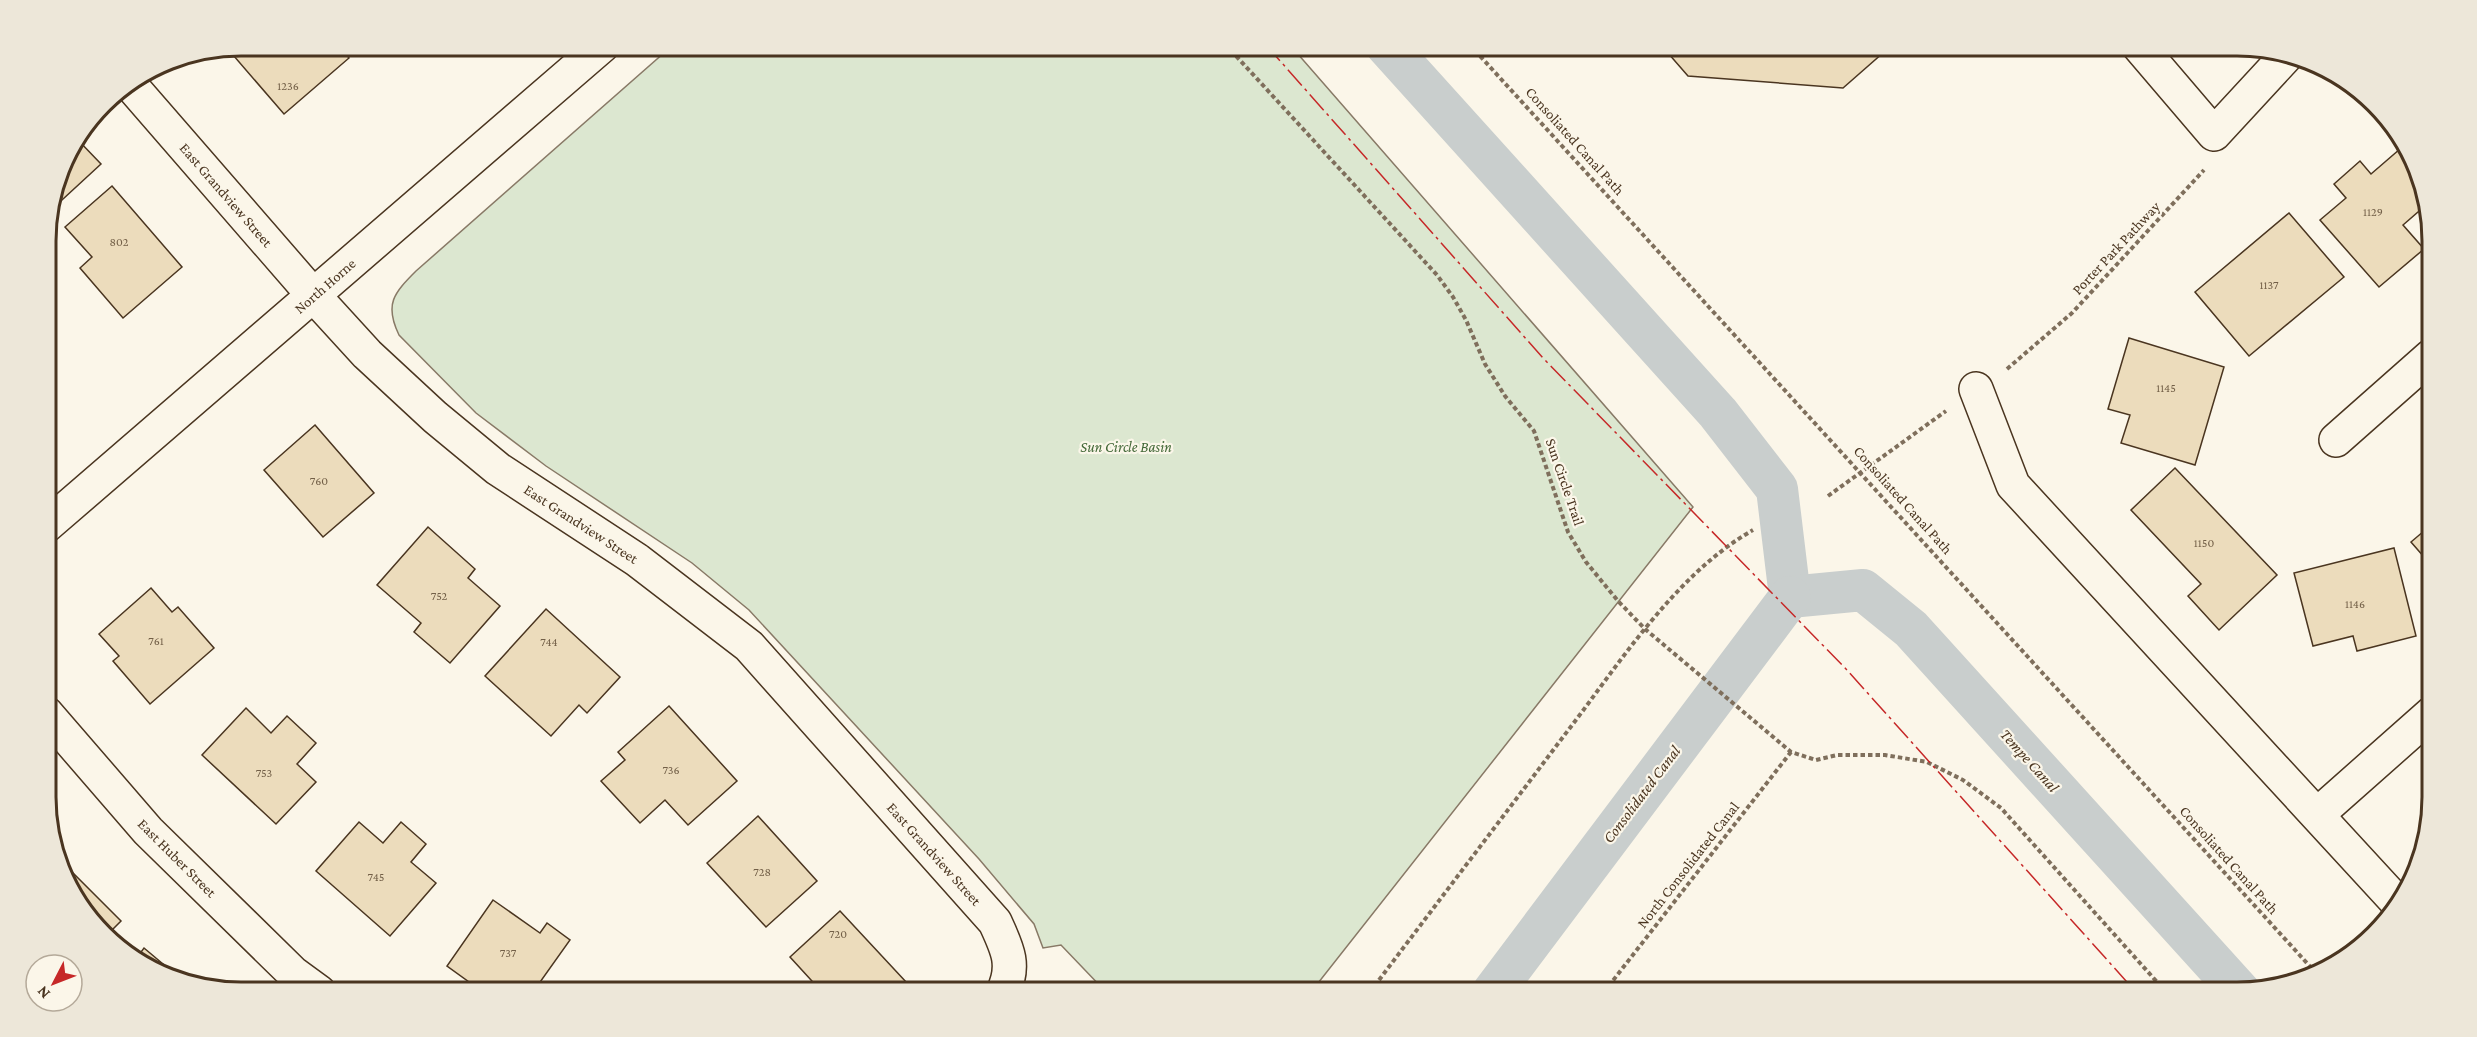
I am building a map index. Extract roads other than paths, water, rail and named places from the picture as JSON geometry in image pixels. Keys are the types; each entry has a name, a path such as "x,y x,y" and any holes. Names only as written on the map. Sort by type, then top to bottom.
{"street":[{"name":"North Horne","path":"56,517 590,56"},
{"path":"2147,56 2214,134 2282,61"},
{"name":"East Grandview Street","path":"135,89 367,354 435,417 498,469 637,560 749,646 995,922 1007,948 1007,982"},
{"path":"2336,440 2422,364"},
{"path":"1976,389 2013,484 2392,896"},
{"path":"2318,814 2422,721"},
{"name":"East Huber Street","path":"56,725 148,831 293,973 305,982"}],"waterway":[{"path":"1396,56 1718,413 1777,489 1790,597"},
{"name":"Tempe Canal","path":"1790,597 1863,590 1911,629 2230,981"},
{"name":"Consolidated Canal","path":"1501,981 1790,597"}],"park label":[{"name":"Sun Circle Basin","path":"1126,447"}]}
